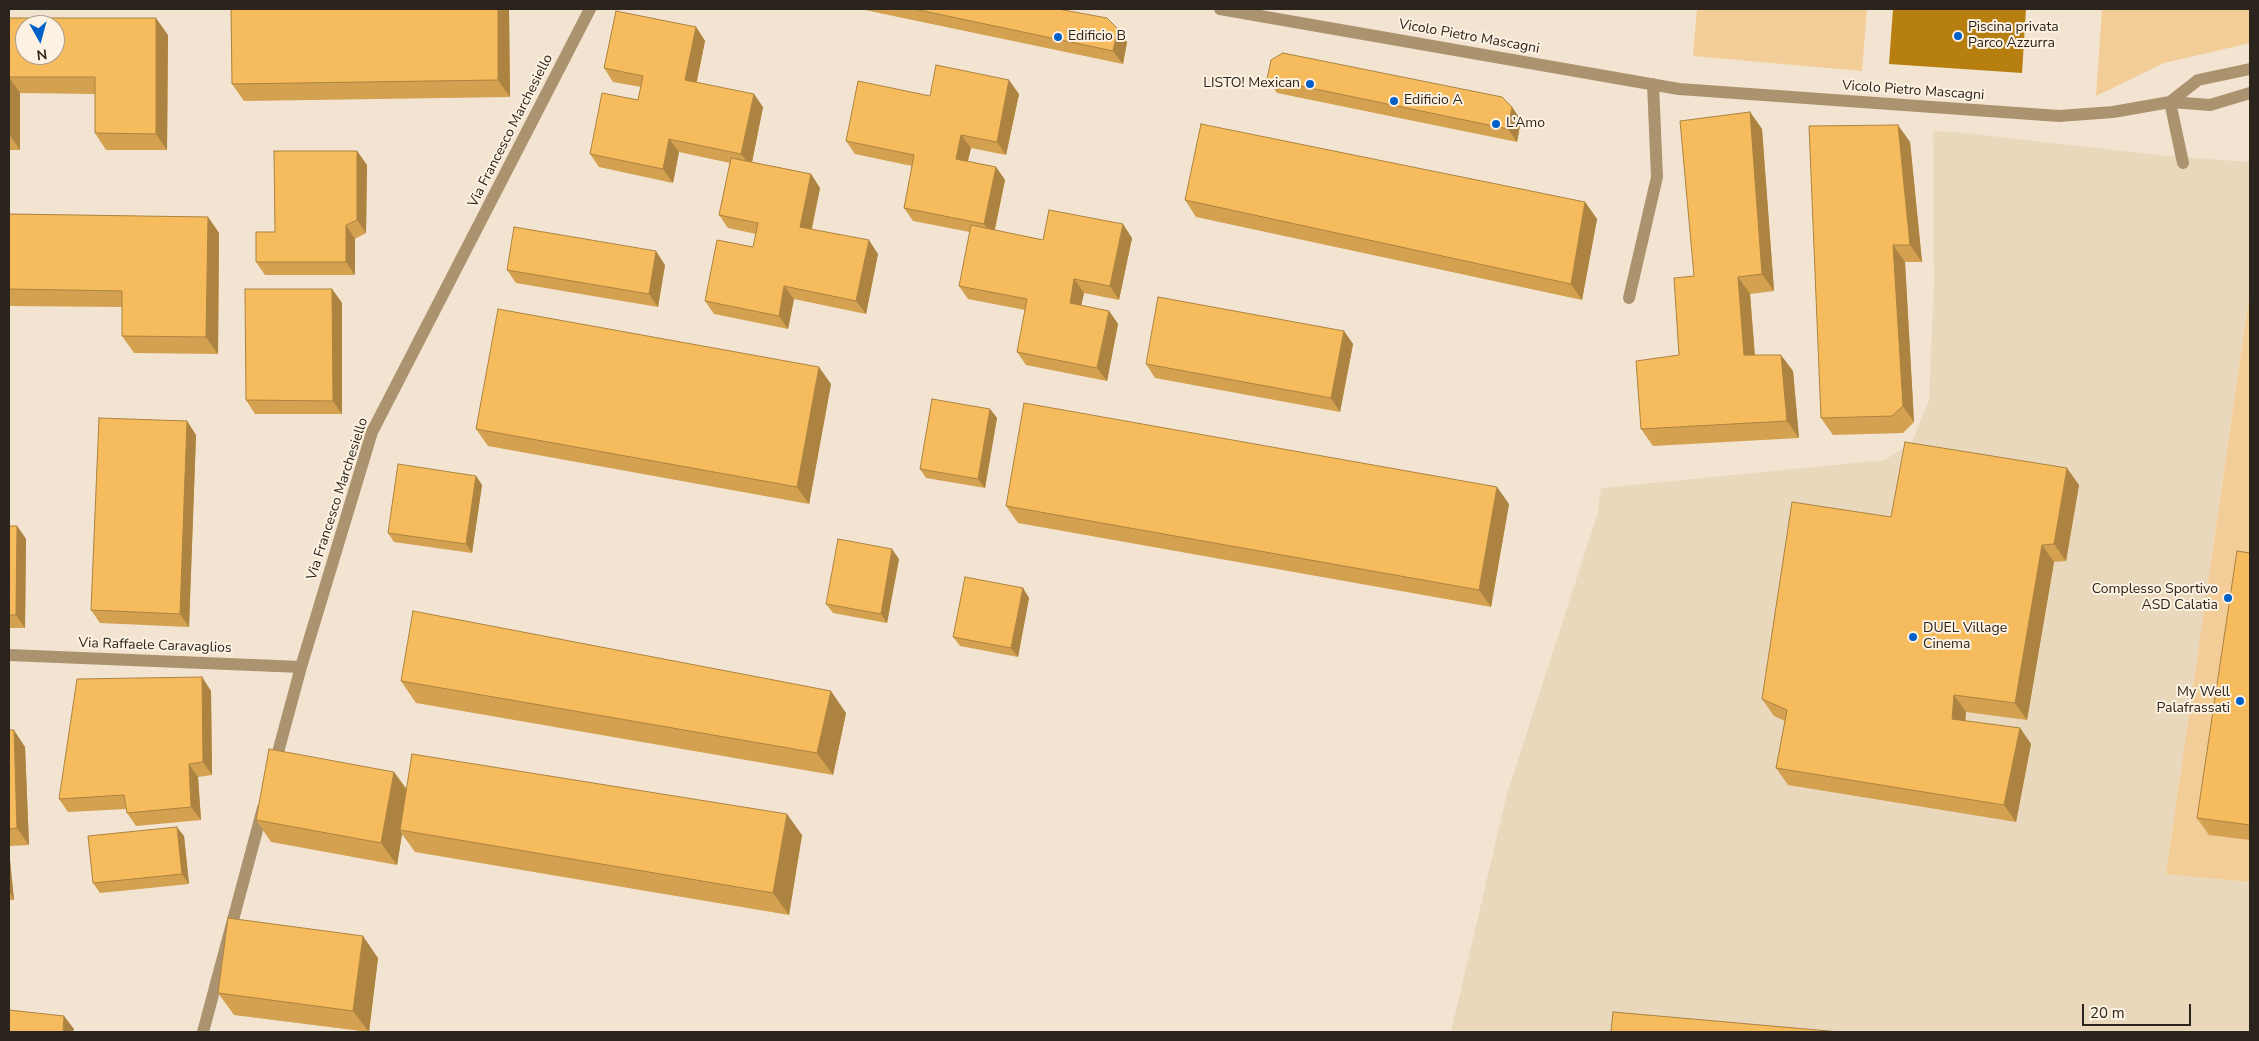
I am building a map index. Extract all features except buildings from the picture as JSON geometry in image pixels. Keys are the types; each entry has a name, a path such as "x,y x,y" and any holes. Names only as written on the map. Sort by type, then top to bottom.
{"street":[{"name":"Via Francesco Marchesiello","path":"203,1032 301,667 372,432 590,9"},
{"name":"Vicolo Pietro Mascagni","path":"1220,9 1679,89 2058,116 2113,112 2170,102 2210,105 2250,93"},
{"name":"Vicolo Pietro Mascagni","path":"2170,102 2198,80 2250,69"},
{"path":"1629,298 1657,177 1653,84"},
{"path":"2170,102 2183,163"},
{"name":"Via Raffaele Caravaglios","path":"9,655 301,667"}],"shaded area":[{"path":"1697,9 1867,9 1862,71 1693,56"},
{"name":"Piscina privata Parco Azzurra","path":"1893,9 2026,9 2022,73 1889,64"},
{"path":"2102,9 2250,9 2250,43 2164,63 2096,96"},
{"name":"DUEL Village Cinema","path":"1933,131 2168,156 2250,162 2250,290 2166,873 2250,882 2250,1032 1451,1032 1507,794 1597,515 1601,488 1885,460 1912,442 1929,401 1934,283"},
{"name":"Complesso Sportivo ASD Calatia","path":"2250,290 2250,882 2166,874"}],"place":[{"name":"Piscina privata Parco Azzurra","path":"1958,36"},
{"name":"Edificio B","path":"1058,37"},
{"name":"LISTO! Mexican","path":"1310,84"},
{"name":"Edificio A","path":"1394,101"},
{"name":"L’Amo","path":"1496,124"},
{"name":"Complesso Sportivo ASD Calatia","path":"2228,598"},
{"name":"DUEL Village Cinema","path":"1913,637"},
{"name":"My Well Palafrassati","path":"2240,701"}]}
